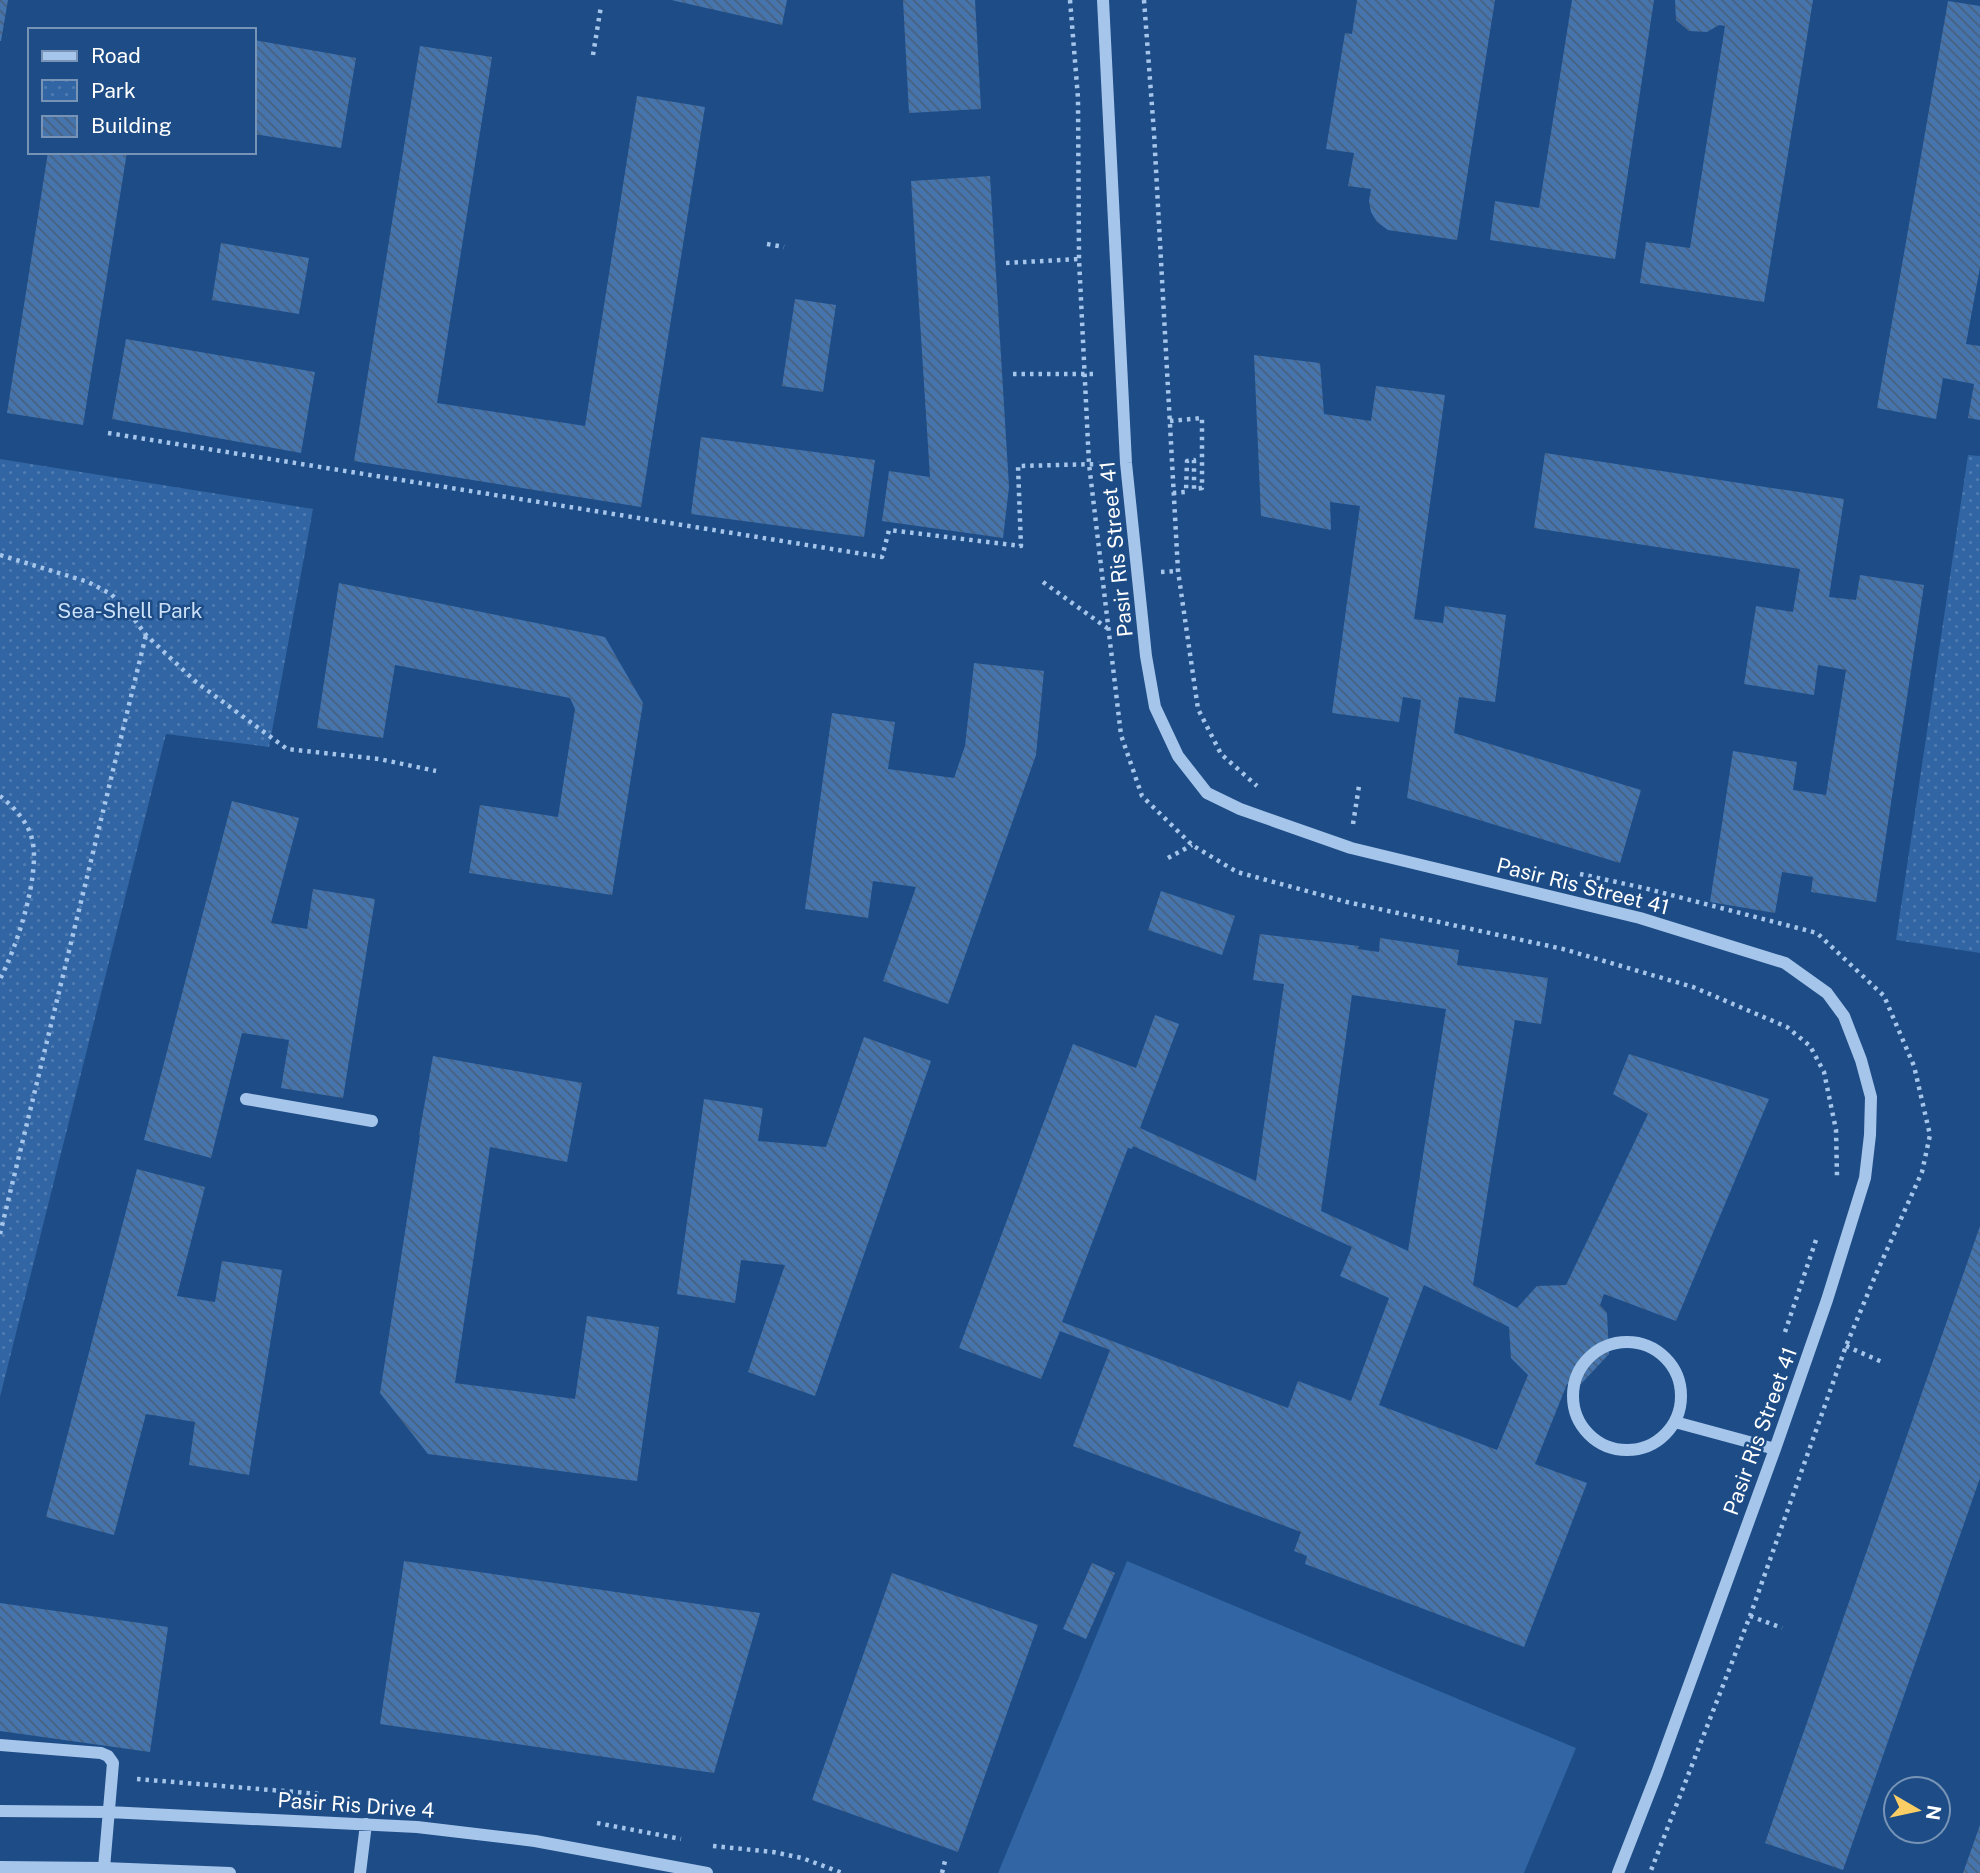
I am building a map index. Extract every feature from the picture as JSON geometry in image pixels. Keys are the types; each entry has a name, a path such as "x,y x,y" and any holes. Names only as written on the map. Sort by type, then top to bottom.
{"street":[{"name":"Pasir Ris Street 41","path":"1103,0 1126,463 1146,656 1155,707 1178,756 1207,793 1240,809 1351,848 1640,918 1784,963 1827,993 1843,1016 1861,1060 1871,1097 1865,1178 1827,1300 1775,1449 1618,1873"},
{"path":"246,1099 372,1121"},
{"path":"1618,1342 1643,1343 1664,1354 1678,1374 1682,1399 1675,1422 1659,1441 1636,1450 1612,1449 1591,1437 1577,1417 1572,1393 1579,1369 1596,1351 1618,1342"},
{"path":"1675,1422 1775,1449"},
{"path":"0,1745 101,1753 114,1762 104,1868"},
{"name":"Pasir Ris Drive 4","path":"0,1811 108,1812 417,1827 535,1841 707,1873"},
{"path":"360,1873 366,1824"},
{"path":"0,1867 230,1873"}],"path":[{"path":"1144,0 1178,572 1198,709 1221,754 1260,788"},
{"path":"593,55 601,6"},
{"path":"766,244 784,247"},
{"path":"1006,263 1079,259"},
{"path":"1013,374 1084,374"},
{"path":"1170,421 1202,418 1202,488 1194,489 1195,460 1187,461 1186,492 1173,493"},
{"path":"108,433 882,557 889,530 1021,546 1018,466 1126,463"},
{"path":"0,555 88,582 111,594 146,635 196,682 287,749 379,759 436,771"},
{"path":"1042,582 1108,629"},
{"path":"0,1234 146,635"},
{"path":"1351,848 1352,823 1359,786"},
{"path":"0,979 10,959 34,866 32,838 20,816 1,797"},
{"path":"1341,819 1366,826"},
{"path":"1168,858 1192,845"},
{"path":"1578,873 1816,933 1884,996 1914,1066 1930,1135 1922,1172 1875,1274 1846,1346 1750,1616 1650,1873"},
{"path":"1347,902 1576,953 1693,987 1787,1027 1810,1046 1824,1072 1836,1130 1837,1181"},
{"path":"1783,1338 1817,1236"},
{"path":"1846,1346 1882,1362"},
{"path":"1750,1616 1782,1628"},
{"path":"942,1873 945,1861"}],"green space":[{"path":"1968,455 1980,456 1980,953 1896,940"},
{"name":"Sea-Shell Park","path":"0,459 313,509 269,747 166,734 0,1397"},
{"path":"1127,1561 1576,1748 1524,1873 998,1873"}],"building":[{"path":"0,0 8,0 1,41 0,41"},
{"path":"671,0 787,0 782,25"},
{"path":"903,0 975,0 981,109 909,113"},
{"path":"1357,0 1495,0 1457,240 1388,230 1377,222 1371,212 1371,189 1348,186 1354,153 1326,149 1345,33 1352,34"},
{"path":"1572,0 1654,0 1615,259 1490,240 1495,201 1539,208"},
{"path":"1675,0 1813,0 1764,302 1640,283 1646,242 1690,248 1725,26 1719,25 1707,32 1689,31 1676,20"},
{"path":"1948,1 1980,6 1980,267 1966,344 1980,346 1980,420 1968,418 1974,384 1943,378 1936,419 1877,408"},
{"path":"256,40 356,58 341,148 256,134"},
{"path":"420,46 492,57 437,403 585,426 637,96 705,107 641,507 354,461"},
{"path":"48,154 127,154 83,425 7,413"},
{"path":"990,176 1009,487 1003,538 882,521 889,471 930,477 911,181"},
{"path":"221,243 309,258 299,314 212,300"},
{"path":"795,299 836,305 823,392 782,386"},
{"path":"126,339 315,372 301,453 112,419"},
{"path":"1254,355 1320,363 1324,414 1371,421 1376,386 1445,395 1414,619 1443,623 1445,606 1506,615 1495,702 1459,697 1454,733 1641,790 1620,863 1407,798 1421,700 1403,697 1399,722 1332,713 1360,506 1330,502 1331,530 1261,516"},
{"path":"701,437 875,460 864,537 691,514"},
{"path":"1545,453 1844,499 1829,597 1856,600 1860,575 1924,585 1876,902 1811,892 1813,877 1782,872 1775,913 1710,902 1733,751 1797,762 1793,790 1826,795 1846,670 1818,665 1814,695 1744,684 1756,606 1793,612 1800,569 1534,528"},
{"path":"339,583 605,637 643,703 612,895 469,873 480,805 558,817 575,709 570,698 395,665 383,738 317,728"},
{"path":"974,663 1044,671 1036,755 948,1004 883,981 916,887 873,881 868,918 805,909 832,713 895,722 888,769 954,778 965,746"},
{"path":"232,801 299,818 271,923 307,929 313,889 375,899 343,1098 281,1088 289,1040 242,1033 211,1158 144,1140"},
{"path":"1161,891 1235,916 1222,955 1148,930"},
{"path":"1260,934 1359,946 1358,949 1379,952 1380,938 1459,950 1457,965 1548,978 1541,1024 1515,1020 1473,1285 1517,1308 1537,1286 1566,1285 1648,1114 1613,1094 1629,1054 1769,1099 1676,1321 1604,1294 1600,1305 1607,1313 1609,1354 1581,1384 1567,1384 1535,1464 1587,1483 1524,1647 1305,1564 1307,1556 1294,1551 1301,1532 1073,1446 1110,1350 1060,1331 1041,1379 959,1348 1073,1044 1136,1068 1155,1015 1179,1024 1140,1128 1256,1181 1284,984 1253,980","holes":["1352,995 1446,1009 1408,1251 1321,1211","1133,1146 1352,1247 1340,1276 1389,1298 1351,1401 1298,1381 1288,1408 1062,1322 1128,1148 1132,1149","1424,1285 1509,1327 1511,1358 1528,1375 1497,1450 1379,1405"]},
{"path":"864,1037 931,1061 815,1396 748,1372 785,1265 741,1260 735,1303 677,1294 704,1099 763,1108 758,1141 826,1147"},
{"path":"433,1056 582,1083 567,1162 490,1147 455,1383 575,1399 587,1316 659,1327 637,1481 428,1454 380,1393"},
{"path":"137,1169 205,1187 177,1296 215,1302 222,1261 282,1270 249,1475 189,1465 195,1422 146,1414 114,1535 46,1517"},
{"path":"1980,1226 1980,1478 1843,1870 1765,1843"},
{"path":"404,1561 760,1613 714,1773 380,1724"},
{"path":"1092,1563 1115,1573 1086,1639 1063,1629"},
{"path":"892,1573 1038,1625 958,1852 812,1800"},
{"path":"0,1603 168,1627 150,1752 0,1731"},
{"path":"1980,1825 1980,1873 1963,1873"}]}
